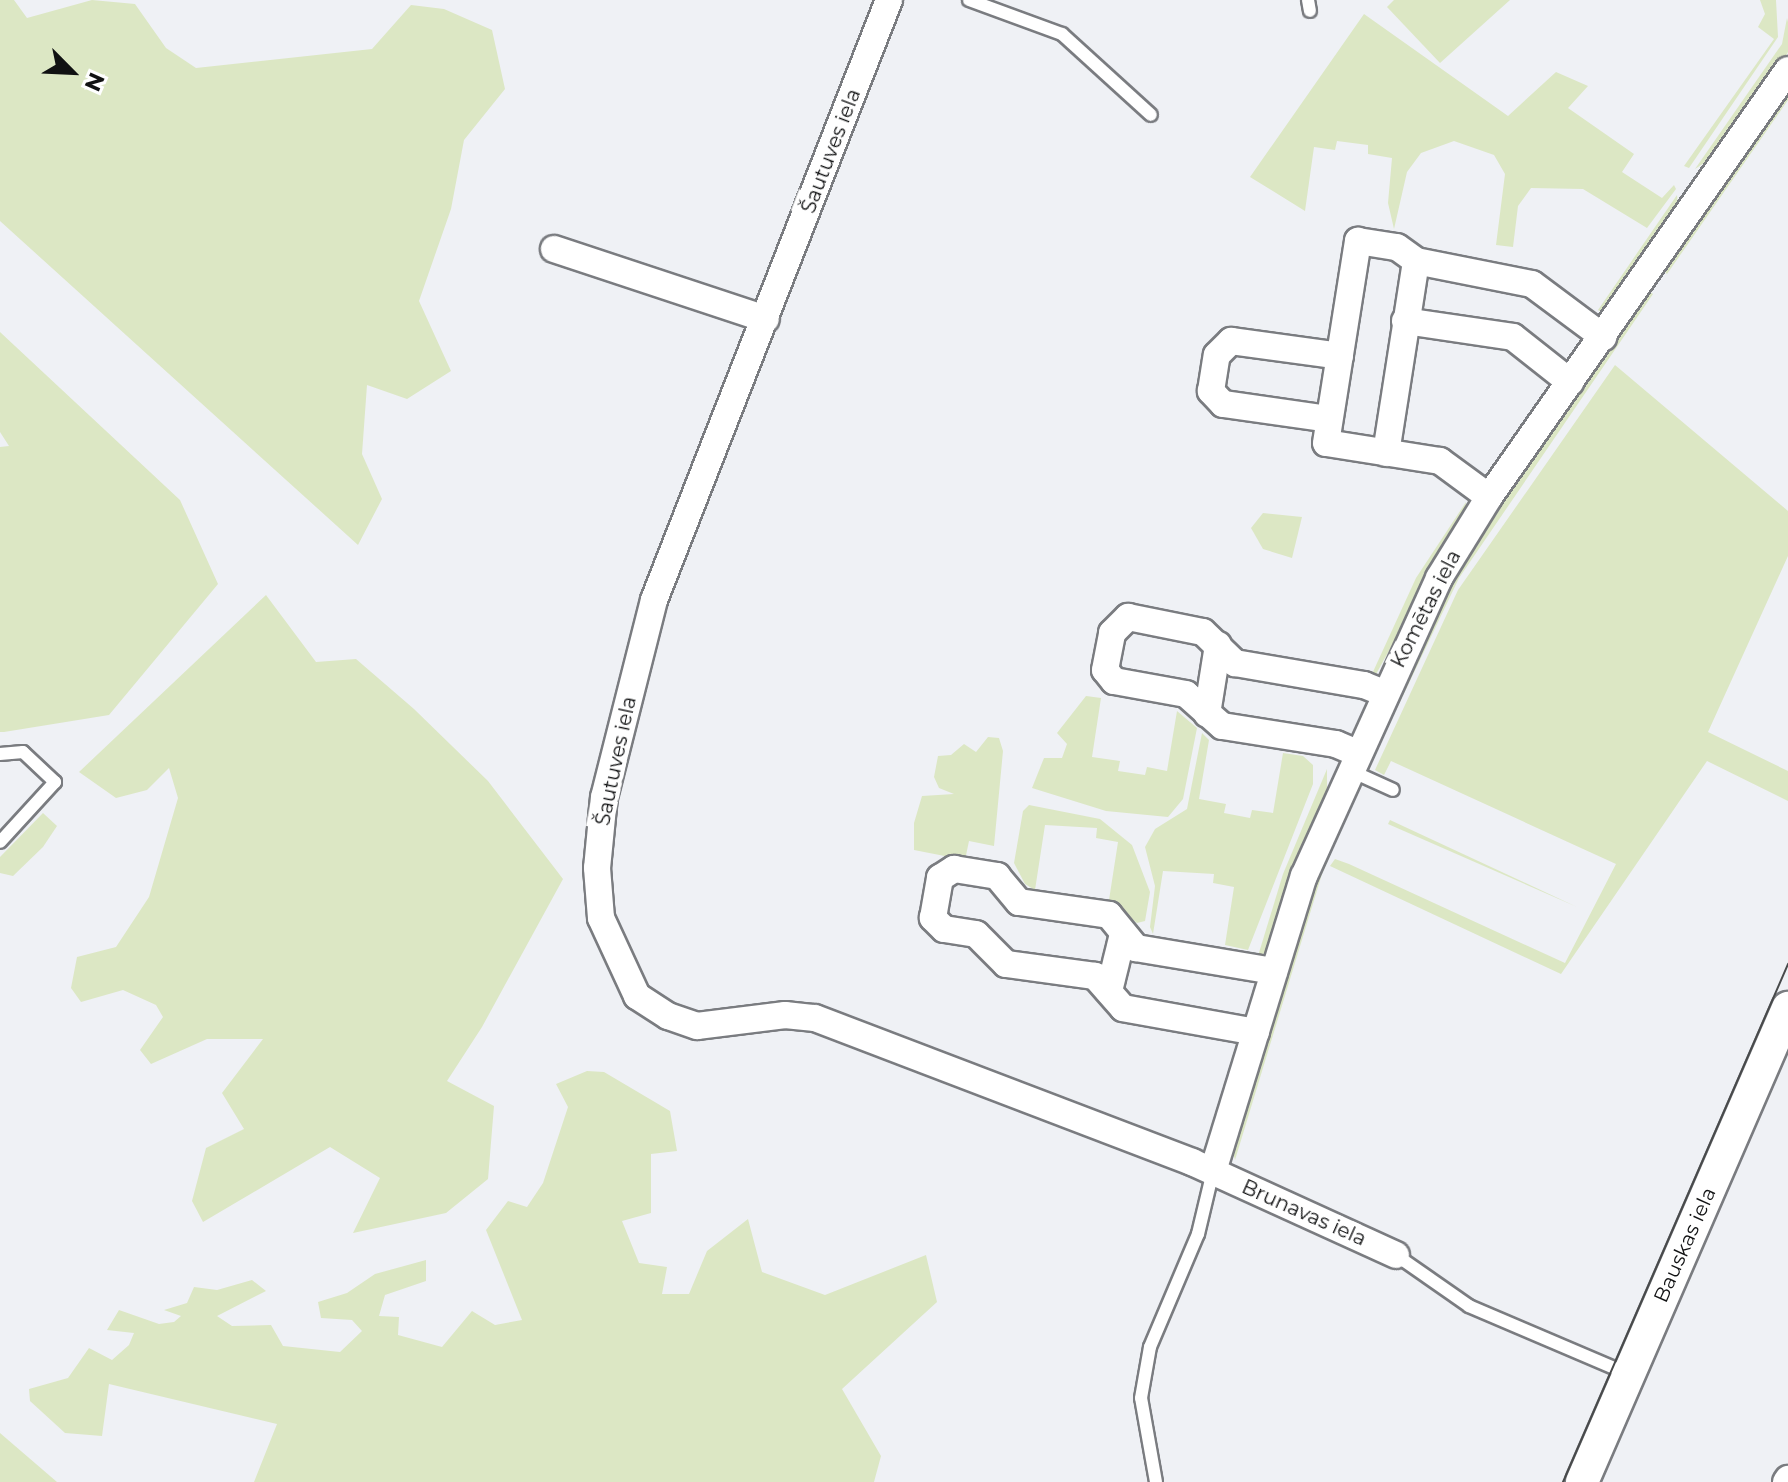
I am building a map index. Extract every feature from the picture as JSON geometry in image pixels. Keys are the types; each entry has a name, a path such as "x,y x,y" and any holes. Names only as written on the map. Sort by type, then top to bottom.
{"street":[{"name":"Šautuves iela","path":"889,0 654,600 604,797 597,868 601,918 637,996 697,1026 785,1015 815,1018 1016,1091 1213,1171"},
{"name":"Komētas iela","path":"1213,1171 1304,876 1353,761 1439,578 1489,497 1788,70"},
{"path":"1489,497 1440,461 1326,443 1358,241 1397,247 1416,261 1532,284 1603,337"},
{"path":"554,249 766,319"},
{"path":"1386,453 1416,261"},
{"path":"1405,321 1513,337 1570,382"},
{"path":"1329,419 1223,404 1211,391 1217,355 1231,341 1340,356"},
{"path":"1353,761 1336,744 1222,726 1186,694 1114,681 1105,670 1112,633 1128,617 1203,632 1235,663 1364,685 1384,693"},
{"path":"1207,714 1218,645"},
{"path":"1256,1032 1123,1008 1095,976 1006,964 976,934 944,929 933,918 940,878 954,869 997,876 1019,902 1109,915 1136,948 1274,971"},
{"path":"1109,991 1123,934"},
{"name":"Bauskas iela","path":"1582,1482 1788,1008"},
{"name":"Brunavas iela","path":"1213,1171 1396,1255"}],"lane":[{"path":"969,0 1062,34 1151,115"},
{"path":"0,754 23,752 55,782 0,842"},
{"path":"1353,761 1393,790"},
{"path":"1156,1482 1141,1398 1150,1347 1198,1234 1213,1171"},
{"path":"1396,1255 1469,1306 1629,1374"}],"green space":[{"path":"0,0 14,0 27,18 92,0 135,4 166,48 196,68 372,49 411,5 444,9 492,30 505,89 464,140 451,209 419,301 451,371 407,399 367,385 362,454 382,499 358,545 0,221"},
{"path":"1394,0 1510,0 1440,63 1387,7"},
{"path":"1760,0 1776,0 1778,37 1689,168 1684,166 1774,39 1758,27 1765,14"},
{"path":"1364,14 1508,116 1556,72 1588,86 1568,108 1634,154 1622,172 1662,198 1674,185 1676,189 1647,228 1583,189 1531,188 1518,206 1513,247 1496,245 1505,174 1494,155 1454,141 1421,153 1407,172 1394,229 1388,203 1392,158 1368,154 1368,145 1337,141 1335,150 1314,147 1305,211 1250,177"},
{"path":"1787,18 1786,56 1718,154 1695,169 1782,44"},
{"path":"1788,87 1788,100 1667,274 1663,270"},
{"path":"1677,195 1678,206 1601,312 1598,310"},
{"path":"1649,291 1653,294 1459,578 1369,767 1459,563"},
{"path":"0,332 180,500 218,584 109,715 4,732 0,732 0,447 9,446 0,432"},
{"path":"1615,365 1788,511 1788,556 1708,732 1788,771 1788,801 1707,761 1561,974 1330,866 1335,859 1349,864 1565,963 1616,864 1391,761 1384,775 1375,770 1458,590"},
{"path":"1466,502 1465,513 1375,676 1372,674 1416,578"},
{"path":"1263,513 1302,517 1292,558 1263,549 1251,528"},
{"path":"266,595 316,662 356,659 414,709 488,781 563,879 482,1027 447,1081 494,1106 488,1179 446,1213 353,1233 380,1178 330,1147 203,1222 192,1201 206,1148 244,1129 222,1093 263,1039 207,1039 151,1064 140,1050 163,1017 156,1005 123,990 81,1002 71,988 77,957 116,947 149,897 178,798 169,768 147,790 116,798 79,772"},
{"path":"1086,696 1101,698 1092,757 1120,761 1118,771 1145,775 1147,767 1167,771 1177,711 1197,728 1183,799 1168,817 1106,811 1032,788 1044,758 1062,758 1067,744 1057,733"},
{"path":"1202,733 1209,740 1199,799 1226,804 1224,813 1250,818 1252,810 1273,813 1283,753 1303,756 1313,765 1313,784 1248,950 1225,945 1234,887 1213,883 1214,874 1163,871 1153,934 1150,927 1155,886 1145,847 1155,829 1187,809"},
{"path":"988,737 999,738 1003,751 994,846 969,841 965,860 914,850 914,823 922,796 954,794 939,788 934,777 938,756 951,755 964,744 976,752"},
{"path":"1327,769 1327,788 1267,952 1258,956 1283,874"},
{"path":"1355,787 1359,788 1322,874 1235,1160 1232,1148 1316,868"},
{"path":"1029,805 1100,819 1132,845 1150,892 1145,921 1137,923 1109,900 1118,842 1096,838 1097,828 1045,825 1035,890 1025,884 1014,863 1023,811"},
{"path":"43,813 57,826 43,847 13,876 0,873 0,857"},
{"path":"1390,820 1577,907 1388,824"},
{"path":"587,1071 604,1072 670,1111 677,1151 651,1154 651,1213 622,1221 639,1263 667,1267 662,1294 689,1294 707,1251 748,1219 762,1272 825,1295 926,1255 937,1302 842,1389 881,1456 874,1482 254,1482 277,1424 109,1384 102,1436 65,1433 30,1401 29,1389 68,1378 89,1348 112,1360 129,1345 134,1333 107,1330 119,1310 159,1324 174,1322 181,1316 164,1310 187,1303 194,1287 217,1290 252,1280 266,1291 217,1316 232,1326 271,1325 283,1346 340,1352 362,1331 352,1320 321,1318 318,1302 347,1293 375,1274 426,1260 426,1281 385,1295 379,1316 399,1317 398,1335 442,1347 472,1311 495,1325 522,1320 486,1230 508,1201 527,1207 543,1183 568,1107 556,1084"},
{"path":"0,1433 57,1482 0,1482"}],"tram line":[{"path":"1563,1482 1788,964"}]}
